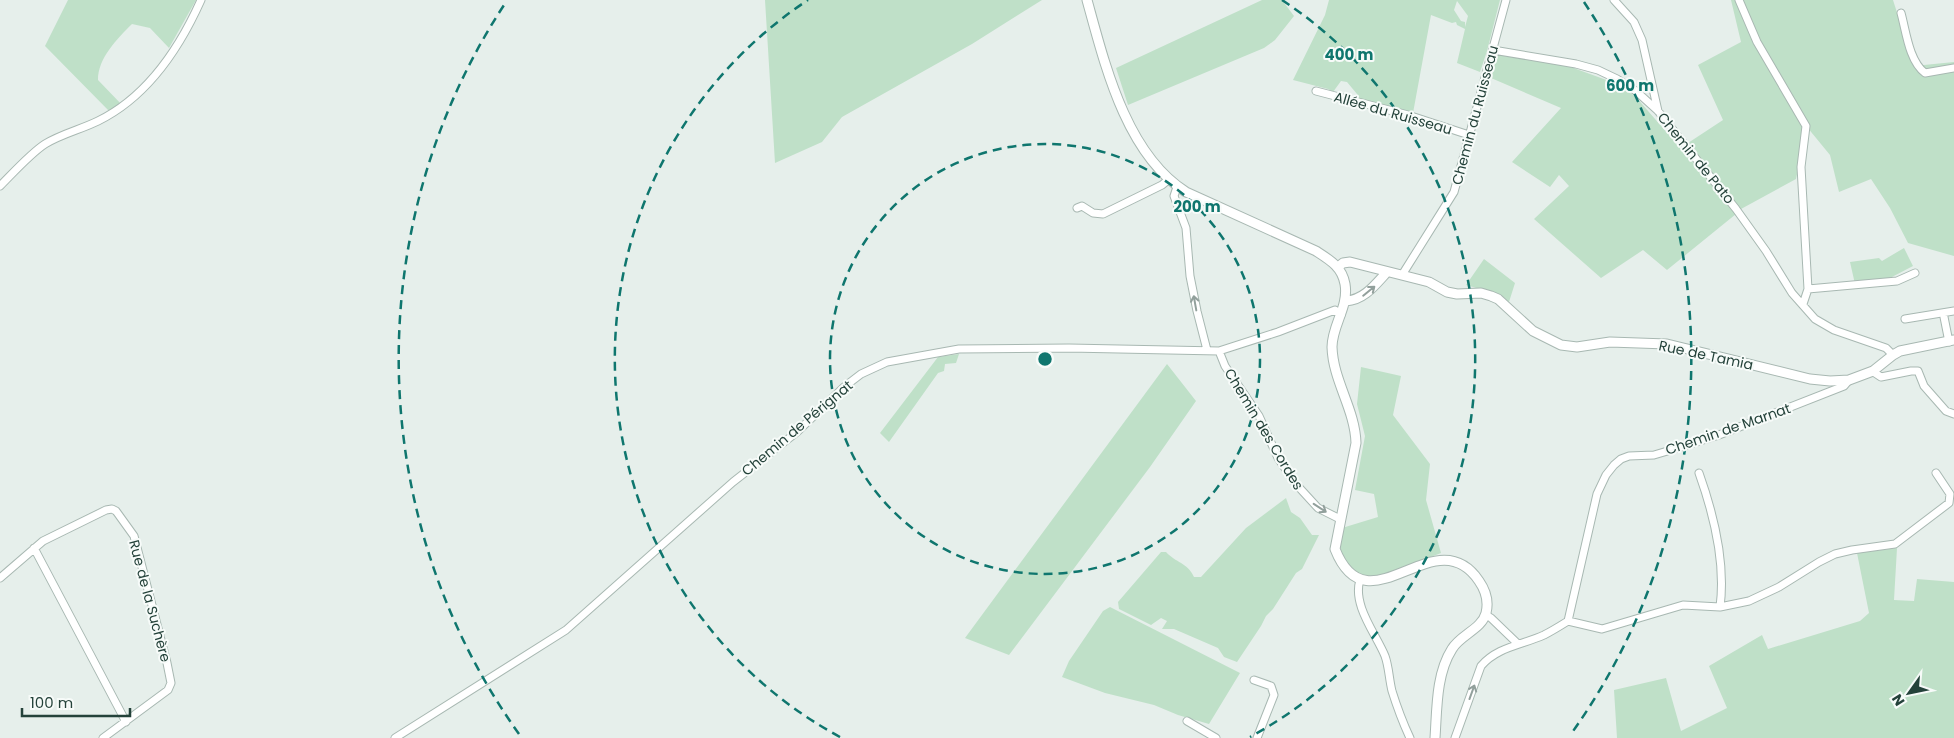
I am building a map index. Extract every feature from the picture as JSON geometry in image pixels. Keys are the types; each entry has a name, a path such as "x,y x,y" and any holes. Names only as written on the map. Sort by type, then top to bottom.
{"street":[{"path":"0,186 45,144 99,120 126,104 157,72 173,52 190,24 201,0"},
{"path":"1087,0 1121,107 1147,152 1168,180 1202,201 1316,252 1338,267 1345,284 1346,301 1332,345 1334,361 1356,427 1356,443 1335,549 1340,561 1347,570 1360,580 1376,580 1397,575 1425,563 1444,559 1455,560 1466,567 1486,592 1486,615 1481,623 1452,648 1439,690 1435,738"},
{"name":"Chemin du Ruisseau","path":"1402,275 1454,192 1506,0"},
{"path":"1614,0 1634,22 1642,40 1658,111"},
{"path":"1739,0 1757,42 1806,126 1801,167 1808,289 1803,304"},
{"path":"1901,13 1913,56 1920,70 1925,73 1954,68"},
{"name":"Chemin de Pato","path":"1493,50 1576,64 1598,70 1617,78 1636,91 1658,111 1736,209 1766,251 1792,293 1822,325 1886,348 1892,354"},
{"name":"Allée du Ruisseau","path":"1316,91 1408,115 1469,135"},
{"path":"1077,208 1082,206 1092,213 1103,214 1162,185 1168,180"},
{"path":"1177,187 1174,196 1186,228 1192,284 1207,350"},
{"name":"Rue de Tamia","path":"1338,267 1350,262 1429,282 1447,292 1457,294 1481,293 1491,296 1533,331 1561,345 1577,347 1610,342 1667,344 1810,379 1830,382 1849,380 1875,370"},
{"path":"1346,301 1354,301 1370,292 1387,272"},
{"path":"1808,289 1897,281 1915,273"},
{"name":"Chemin de Pérignat","path":"395,738 566,630 733,482 797,432 844,387 861,374 887,362 959,349 1219,351 1278,332 1335,310 1341,315"},
{"path":"1905,319 1954,310"},
{"path":"1944,317 1951,341 1892,354 1875,370 1875,373 1881,377 1911,370 1918,371 1924,386 1946,412 1954,414"},
{"name":"Chemin des Cordes","path":"1219,351 1225,366 1259,416 1278,458 1295,483 1318,508 1340,519"},
{"name":"Chemin de Marnat","path":"1568,621 1596,494 1606,475 1614,465 1621,459 1629,456 1654,454 1718,435 1844,386 1849,380"},
{"path":"1699,473 1709,502 1719,551 1723,586 1720,607"},
{"path":"1455,738 1481,666 1487,659 1498,652 1543,635 1568,621 1602,630 1683,605 1720,607 1749,601 1765,595 1835,554 1896,544 1949,503 1950,494 1936,473"},
{"name":"Rue de la Suchère","path":"0,578 43,541 106,510 112,509 116,511 134,536 171,683 168,690 126,722"},
{"path":"34,548 126,722 103,738"},
{"path":"1360,580 1358,596 1365,616 1386,658 1392,690 1410,738"},
{"path":"1486,615 1518,644"},
{"path":"1254,680 1271,686 1274,695 1256,738"},
{"path":"1187,721 1216,738"}],"green space":[{"path":"68,0 196,0 169,48 150,28 132,24 109,49 101,64 98,80 123,106 111,113 45,46"},
{"path":"765,0 1042,0 972,44 842,117 822,142 775,163"},
{"path":"1262,0 1282,0 1294,16 1275,40 1264,48 1128,105 1116,68"},
{"path":"1329,0 1500,0 1480,72 1457,63 1465,29 1457,25 1456,22 1452,23 1431,15 1413,113 1356,99 1357,94 1347,82 1341,81 1333,92 1293,80 1325,15","holes":["1457,1 1468,16 1465,27 1465,22 1461,21 1454,10"]},
{"path":"1731,0 1893,0 1914,66 1954,62 1954,256 1908,243 1890,208 1871,179 1839,192 1830,155 1807,127 1796,179 1741,209 1688,143 1723,120 1698,65 1741,42"},
{"path":"1497,55 1568,66 1612,82 1635,96 1736,214 1667,270 1643,250 1601,278 1534,219 1569,186 1559,175 1550,187 1512,162 1561,108 1491,78"},
{"path":"1904,248 1913,266 1890,278 1855,284 1850,262 1879,258 1882,261"},
{"path":"1484,259 1515,283 1509,302 1497,294 1466,285"},
{"path":"959,354 956,363 945,364 944,371 938,373 889,442 880,433 938,357"},
{"path":"1167,364 1196,401 1150,467 1009,655 965,638"},
{"path":"1361,367 1401,376 1393,415 1430,464 1426,500 1441,553 1381,576 1363,577 1343,560 1340,547 1342,528 1378,517 1374,494 1355,490 1365,436 1357,404"},
{"path":"1286,498 1291,512 1300,518 1312,535 1319,535 1302,569 1296,573 1237,662 1224,657 1218,648 1174,629 1162,629 1167,621 1161,618 1151,625 1119,609 1118,602 1161,552 1166,552 1185,565 1194,577 1201,577 1246,528"},
{"path":"1897,548 1894,600 1914,601 1917,579 1954,582 1954,738 1617,738 1614,690 1666,678 1681,731 1727,708 1709,666 1762,635 1768,649 1860,621 1869,613 1857,553"},
{"path":"1110,607 1240,673 1209,724 1178,715 1154,705 1105,693 1062,677 1069,661 1103,611"}]}
